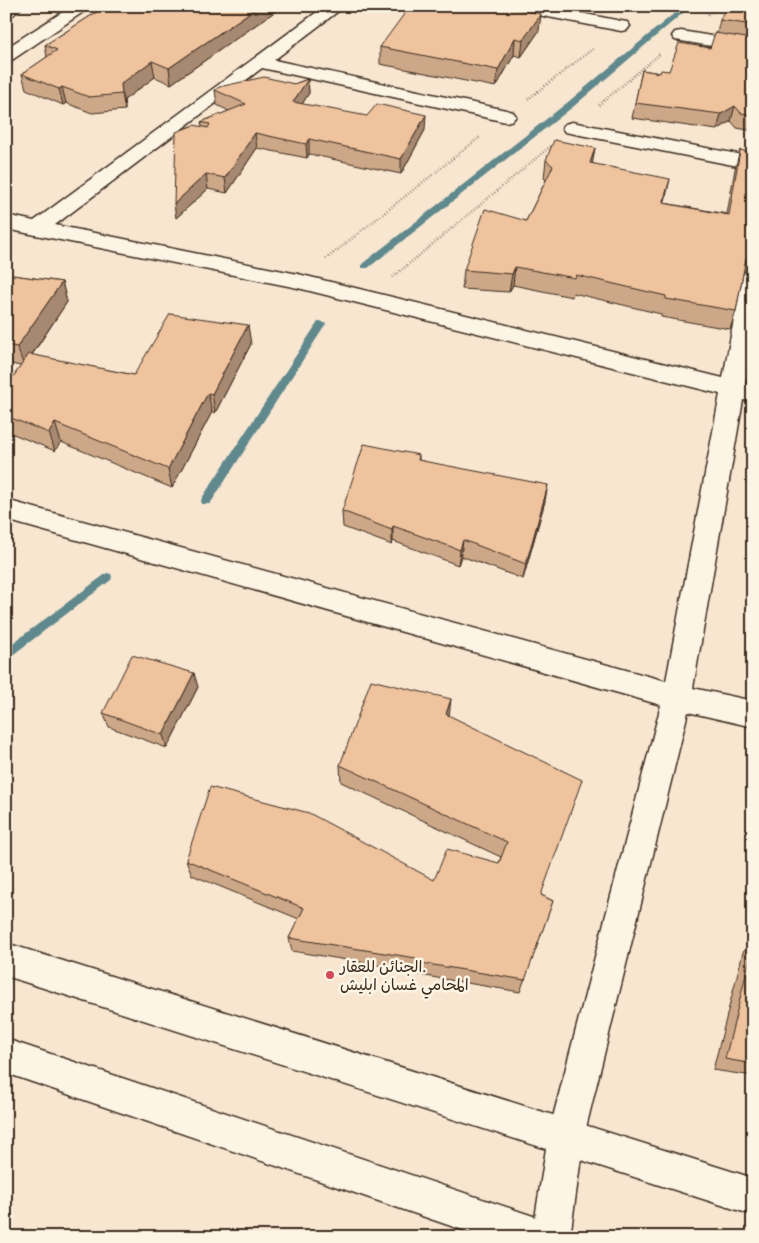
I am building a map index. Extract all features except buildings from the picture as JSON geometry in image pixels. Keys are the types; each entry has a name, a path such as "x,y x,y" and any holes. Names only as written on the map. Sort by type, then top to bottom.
{"street":[{"path":"6,12 15,6"},
{"path":"6,56 84,6"},
{"path":"37,229 259,62 337,6"},
{"path":"517,6 621,26"},
{"path":"681,36 753,48"},
{"path":"259,62 506,116"},
{"path":"572,128 753,163"},
{"path":"6,222 298,281 743,392"},
{"path":"551,1237 566,1136 677,697 743,392 753,277"},
{"path":"6,510 677,697 753,714"},
{"path":"6,959 753,1197"},
{"path":"6,1056 539,1237"}],"path":[{"path":"368,298 718,6"},
{"path":"298,281 621,26"}],"waterway":[{"path":"365,266 571,104 688,6"},
{"path":"206,501 321,324"},
{"path":"6,655 107,577"}],"place":[{"name":"الجنائن للعقار. المحامي غسان ابليش","path":"330,975"}]}
